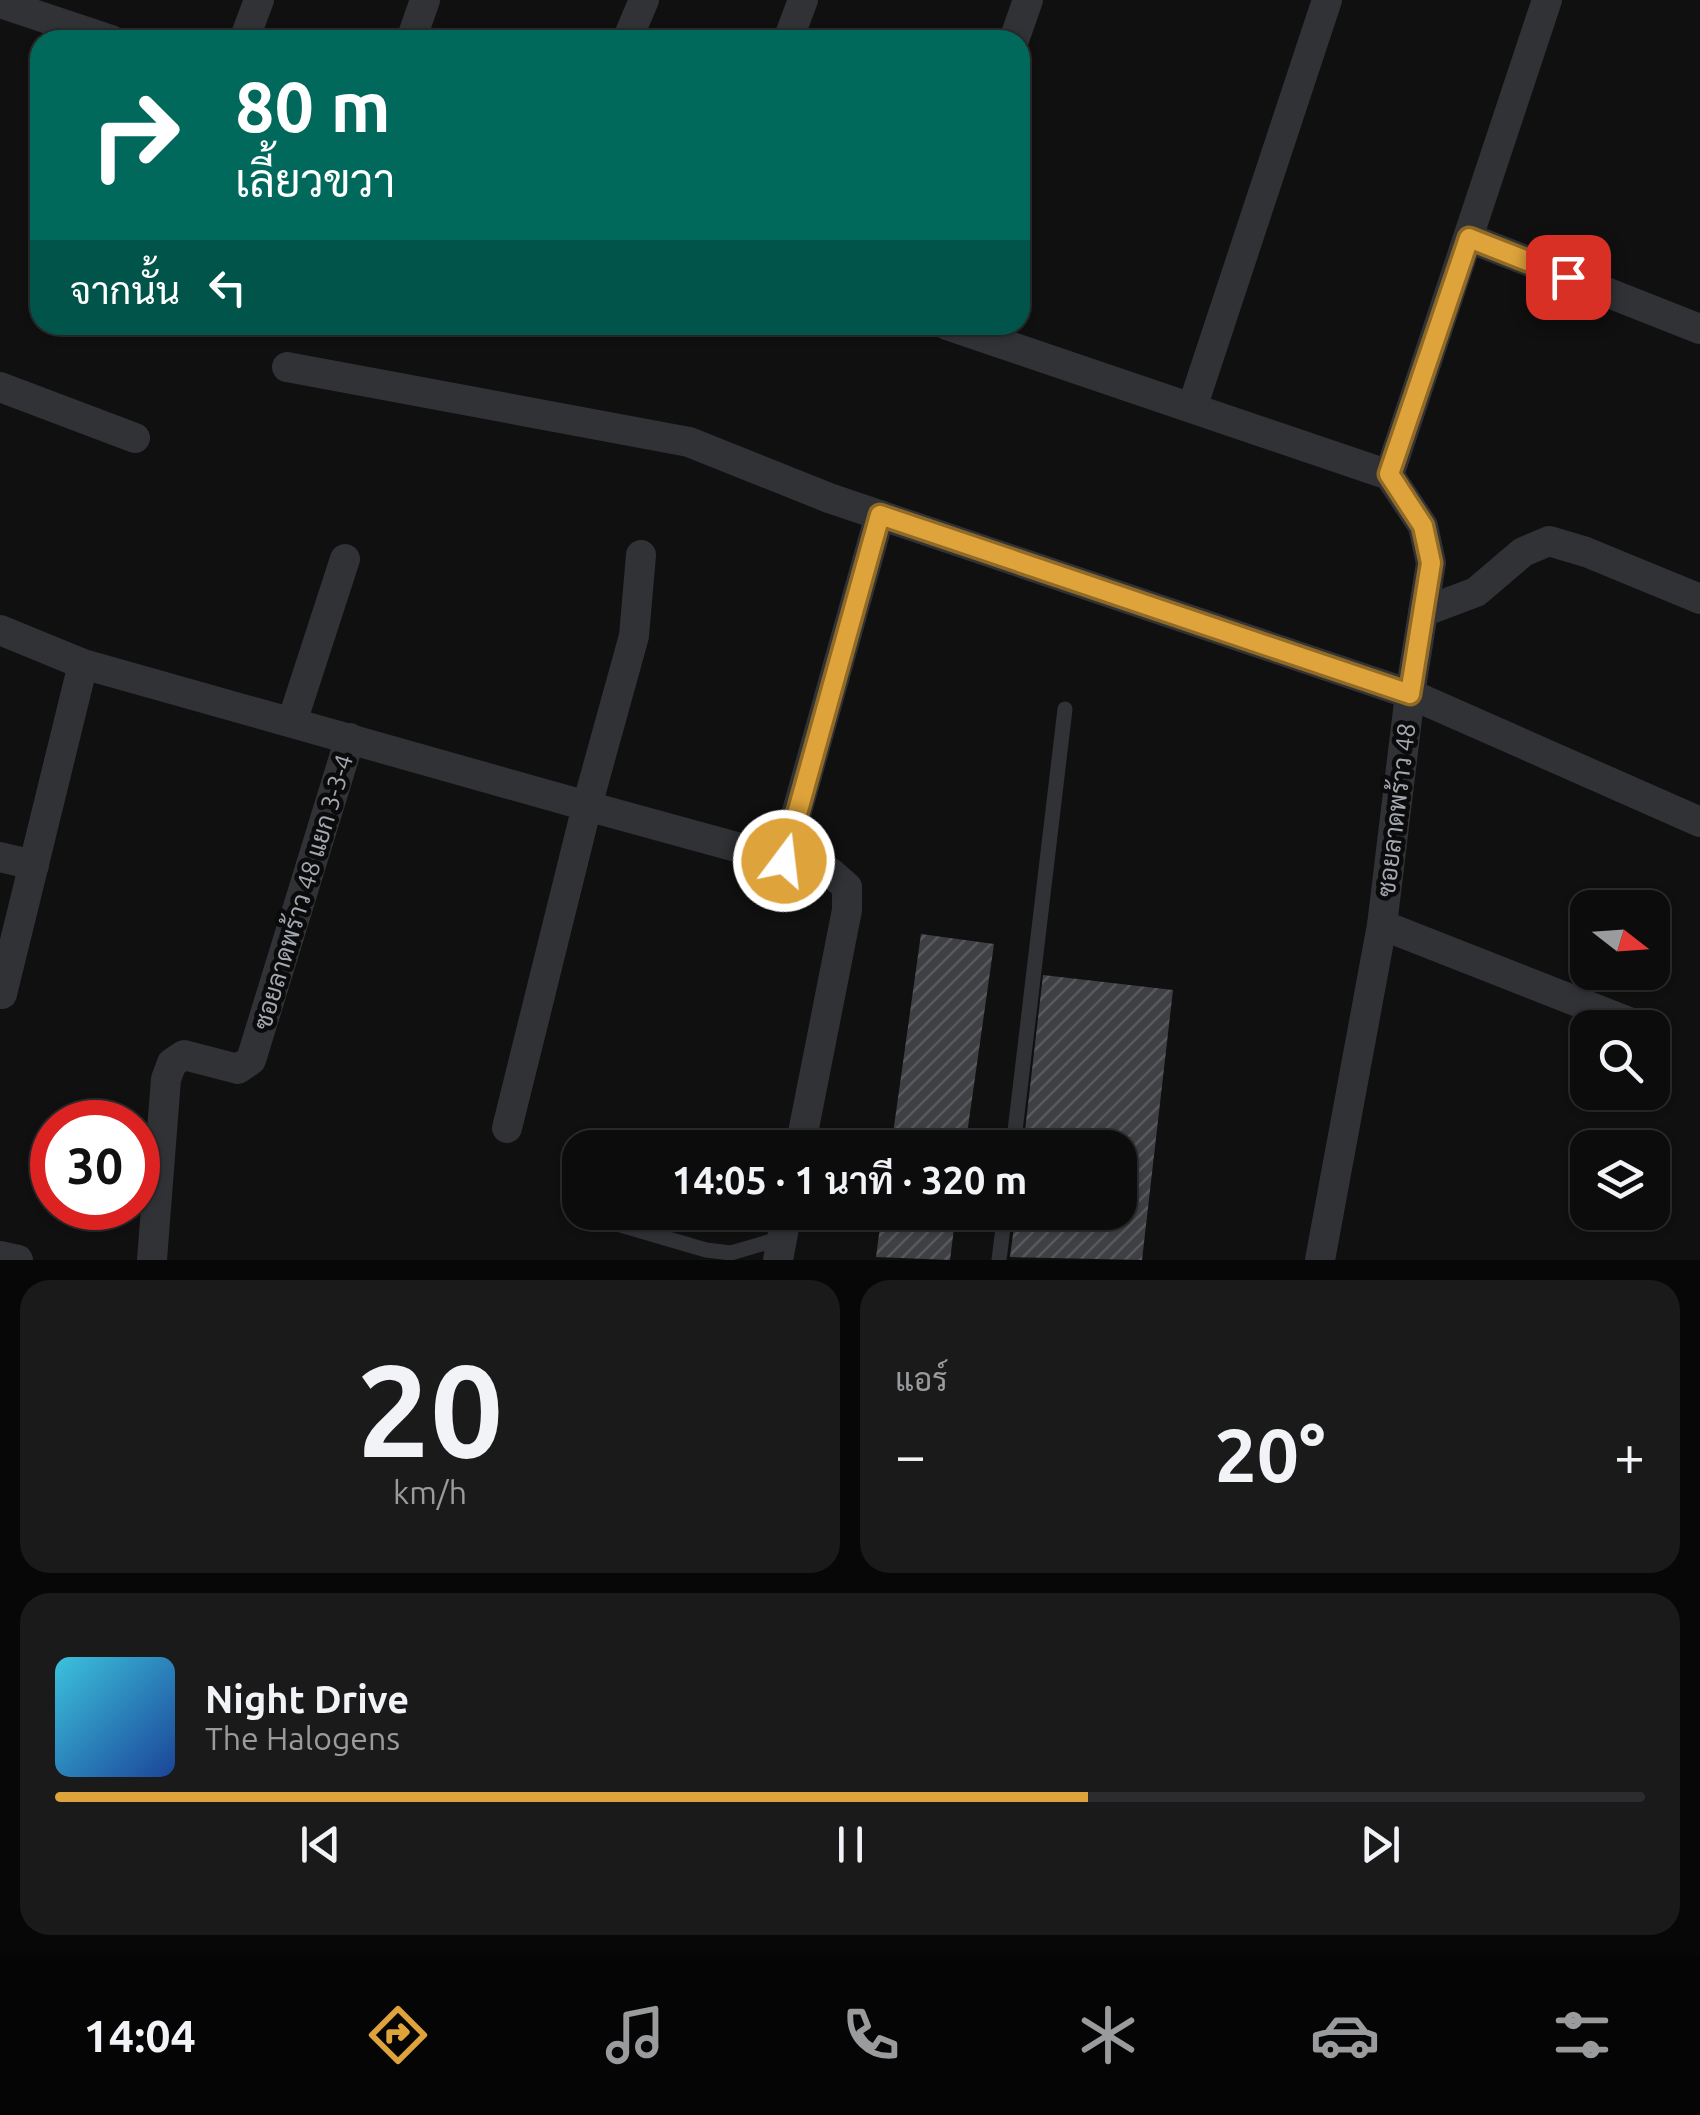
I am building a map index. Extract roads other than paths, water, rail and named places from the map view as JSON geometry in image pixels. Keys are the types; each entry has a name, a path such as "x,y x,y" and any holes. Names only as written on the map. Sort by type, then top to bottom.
{"street":[{"path":"248,30 259,0"},
{"path":"414,30 425,0"},
{"path":"631,30 644,0"},
{"path":"792,30 803,0"},
{"path":"1018,30 1028,0"},
{"path":"1192,408 1328,0"},
{"path":"977,335 1389,474 1547,0"},
{"path":"0,3 82,30"},
{"path":"1469,238 1700,329"},
{"path":"288,367 689,442 880,515 1410,694 1700,822"},
{"path":"0,387 136,438"},
{"name":"ซอยลาดพร้าว 48","path":"1320,1260 1382,925 1410,694 1431,563 1423,526 1389,474"},
{"path":"784,861 880,515"},
{"path":"1423,612 1476,592 1522,552 1549,541 1700,598"},
{"path":"507,1128 634,636 641,555"},
{"path":"292,722 345,559"},
{"path":"0,630 83,664 832,873 847,887 848,910 804,1130"},
{"path":"2,994 83,664"},
{"name":"ซอยลาดพร้าว 48 แยก 3-3-4","path":"152,1260 166,1079 172,1063 184,1055 238,1069 252,1060 350,738"},
{"path":"0,857 34,865"},
{"path":"1382,925 1599,1010"},
{"path":"0,1256 18,1260"}],"lane":[{"path":"1015,1130 1065,710"},
{"path":"638,1230 730,1254 782,1237"},
{"path":"999,1260 1003,1230"}]}
